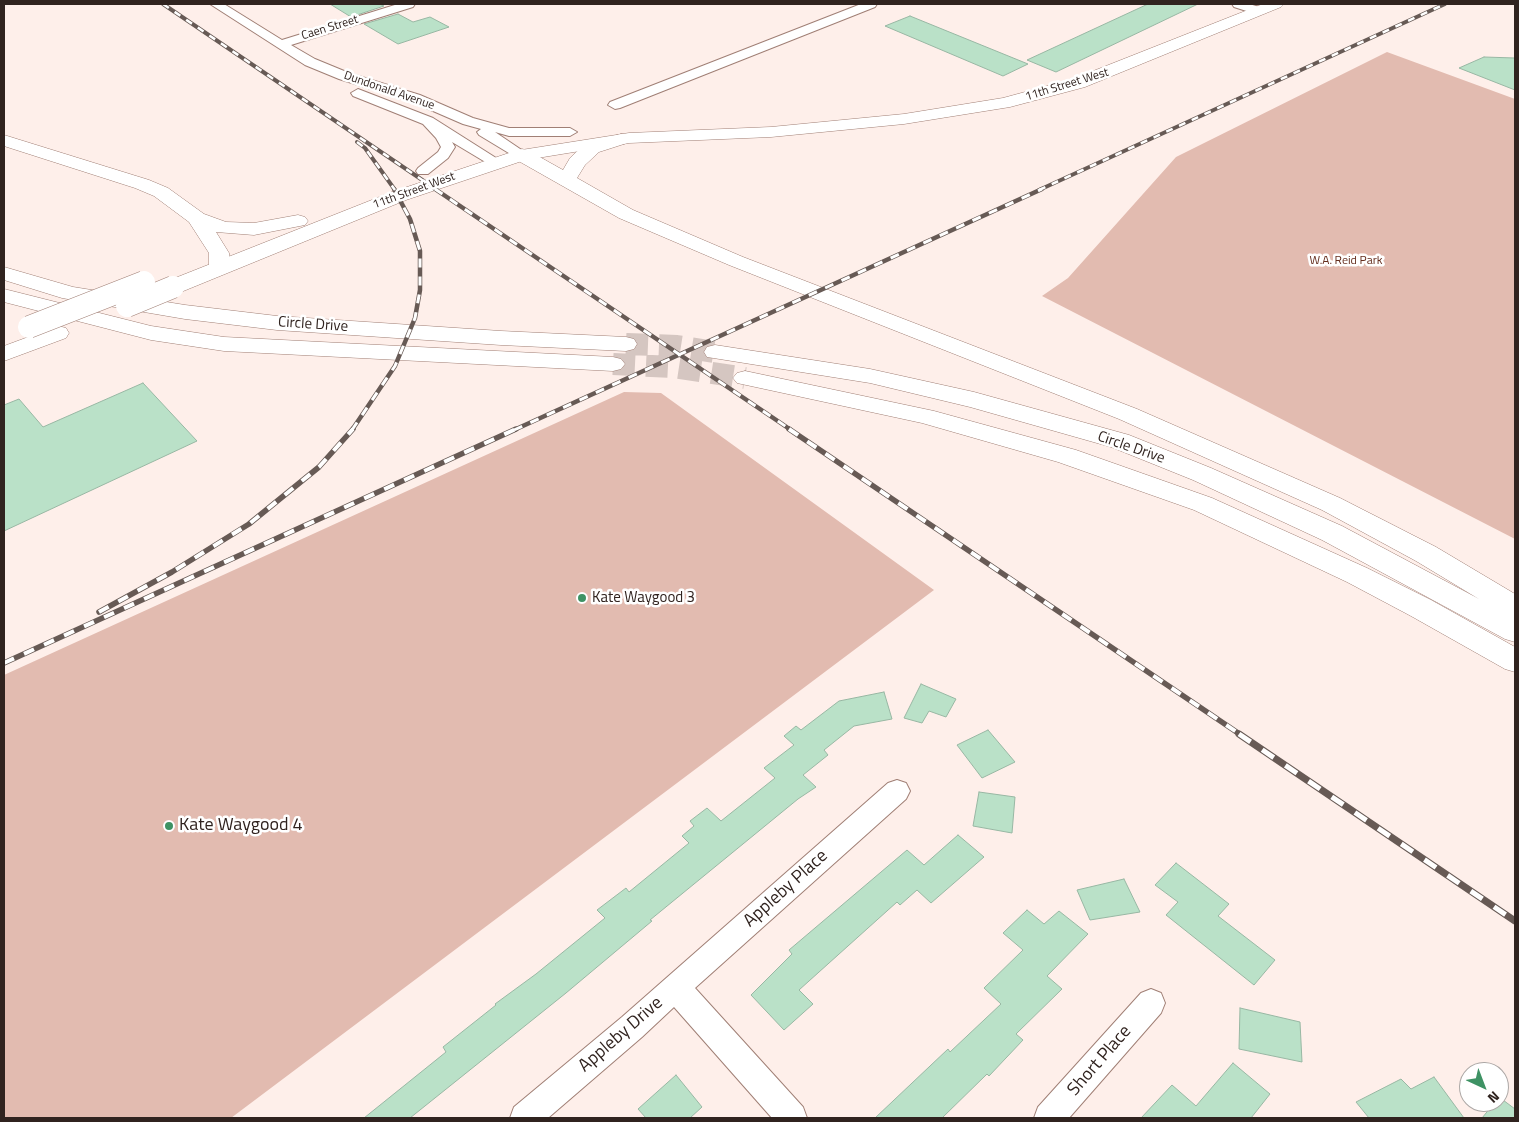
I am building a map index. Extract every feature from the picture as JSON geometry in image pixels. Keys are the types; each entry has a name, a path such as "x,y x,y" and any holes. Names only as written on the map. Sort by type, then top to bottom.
{"main road":[{"name":"11th Street West","path":"4,354 173,287 220,260 298,221 423,171 479,152 522,155 621,139 771,132 944,114 1004,103 1052,92 1097,77 1276,4"},
{"name":"11th Street West","path":"4,336 144,282 220,260 399,196 500,154 570,132 641,124 696,122 847,124"},
{"path":"567,180 577,162 592,148 621,139"},
{"path":"4,140 142,184 160,192 197,218 223,228 254,230 298,221"},
{"path":"522,155 626,214 736,261 1128,414 1331,504 1417,549 1515,607"},
{"path":"197,218 220,260"},
{"name":"Circle Drive","path":"4,273 70,293 185,312 278,323 501,338 626,344"},
{"name":"Circle Drive","path":"4,296 151,333 224,344 374,354 613,364"},
{"name":"Circle Drive","path":"715,352 870,376 974,400 1120,441 1202,474 1332,533 1515,631"},
{"name":"Circle Drive","path":"745,378 925,416 1066,456 1204,504 1357,575 1421,608 1515,662"}],"street":[{"name":"Dundonald Avenue","path":"216,4 310,62 344,76 415,98 468,121 508,132 570,132"},
{"name":"Caen Street","path":"280,44 409,4"},
{"path":"615,104 871,4"},
{"path":"1238,4 1259,11"},
{"name":"Dundonald Avenue","path":"310,62 327,78 362,95 428,121 479,152"},
{"name":"Dundonald Avenue","path":"423,171 443,155 448,147 442,136 428,121"},
{"name":"Dundonald Avenue","path":"468,121 500,154"},
{"name":"Appleby Place","path":"675,987 897,791"},
{"name":"Appleby Drive","path":"525,1118 632,1027 675,987 792,1118"},
{"name":"Short Place","path":"1050,1118 1152,1003"}],"green space":[{"name":"W.A. Reid Park","path":"1387,52 1515,99 1515,539 1042,296 1068,278 1176,157"},
{"path":"624,392 661,393 934,590 231,1118 4,1118 4,675"}],"building":[{"path":"330,4 379,4 384,6 351,17"},
{"path":"1148,4 1198,4 1056,72 1027,60"},
{"path":"398,14 413,22 430,17 449,27 398,44 364,24"},
{"path":"910,16 1028,64 1003,76 885,26"},
{"path":"1484,57 1515,58 1515,90 1459,68"},
{"path":"143,383 197,441 4,531 4,405 19,399 43,427"},
{"path":"921,684 956,699 946,717 929,711 922,723 904,718"},
{"path":"884,692 892,719 854,726 824,750 828,755 803,775 816,787 798,799 650,920 652,921 566,993 410,1118 364,1118 446,1052 443,1047 605,918 597,910 626,888 629,892 689,843 682,836 694,826 690,821 707,808 721,821 775,778 764,768 794,745 784,736 796,726 801,730 839,701"},
{"path":"988,730 1015,762 982,778 957,745"},
{"path":"979,792 1015,797 1012,833 973,826"},
{"path":"958,835 984,857 931,903 917,890 900,905 897,902 799,990 813,1004 784,1030 751,995 792,954 789,950 907,850 924,865"},
{"path":"1176,863 1229,904 1218,916 1275,960 1254,985 1166,915 1178,902 1155,885"},
{"path":"1124,879 1140,912 1090,920 1077,890"},
{"path":"1027,910 1044,924 1059,911 1088,934 1047,976 1062,989 1016,1034 1023,1040 989,1076 987,1074 942,1118 875,1118 948,1049 950,1052 1001,1004 984,988 1023,950 1003,933"},
{"path":"1240,1008 1300,1022 1302,1062 1239,1049"},
{"path":"1233,1063 1270,1094 1251,1118 1141,1118 1172,1085 1196,1106"},
{"path":"676,1075 702,1107 690,1118 646,1118 638,1109"},
{"path":"1434,1077 1464,1118 1369,1118 1356,1102 1401,1079 1411,1089"},
{"path":"1509,1104 1515,1109 1515,1118 1482,1118 1487,1112 1509,1112"}],"tunnel":[{"path":"626,344 677,346 715,352"},
{"path":"613,364 673,367 745,378"}],"railway":[{"path":"163,4 437,190"},
{"path":"1039,190 1445,4"},
{"path":"357,142 365,148 395,190"},
{"path":"352,430 395,366 415,318 420,290 420,251 410,219 394,189"},
{"path":"435,189 679,354"},
{"path":"679,354 1042,189"},
{"path":"514,430 679,354"},
{"path":"679,354 791,430"},
{"path":"99,612 172,572 249,524 319,467 353,429"},
{"path":"4,663 516,429"},
{"path":"789,429 1241,735"},
{"path":"1239,734 1515,921"}],"place":[{"name":"Kate Waygood 3","path":"582,598"},
{"name":"Kate Waygood 4","path":"169,826"}]}
